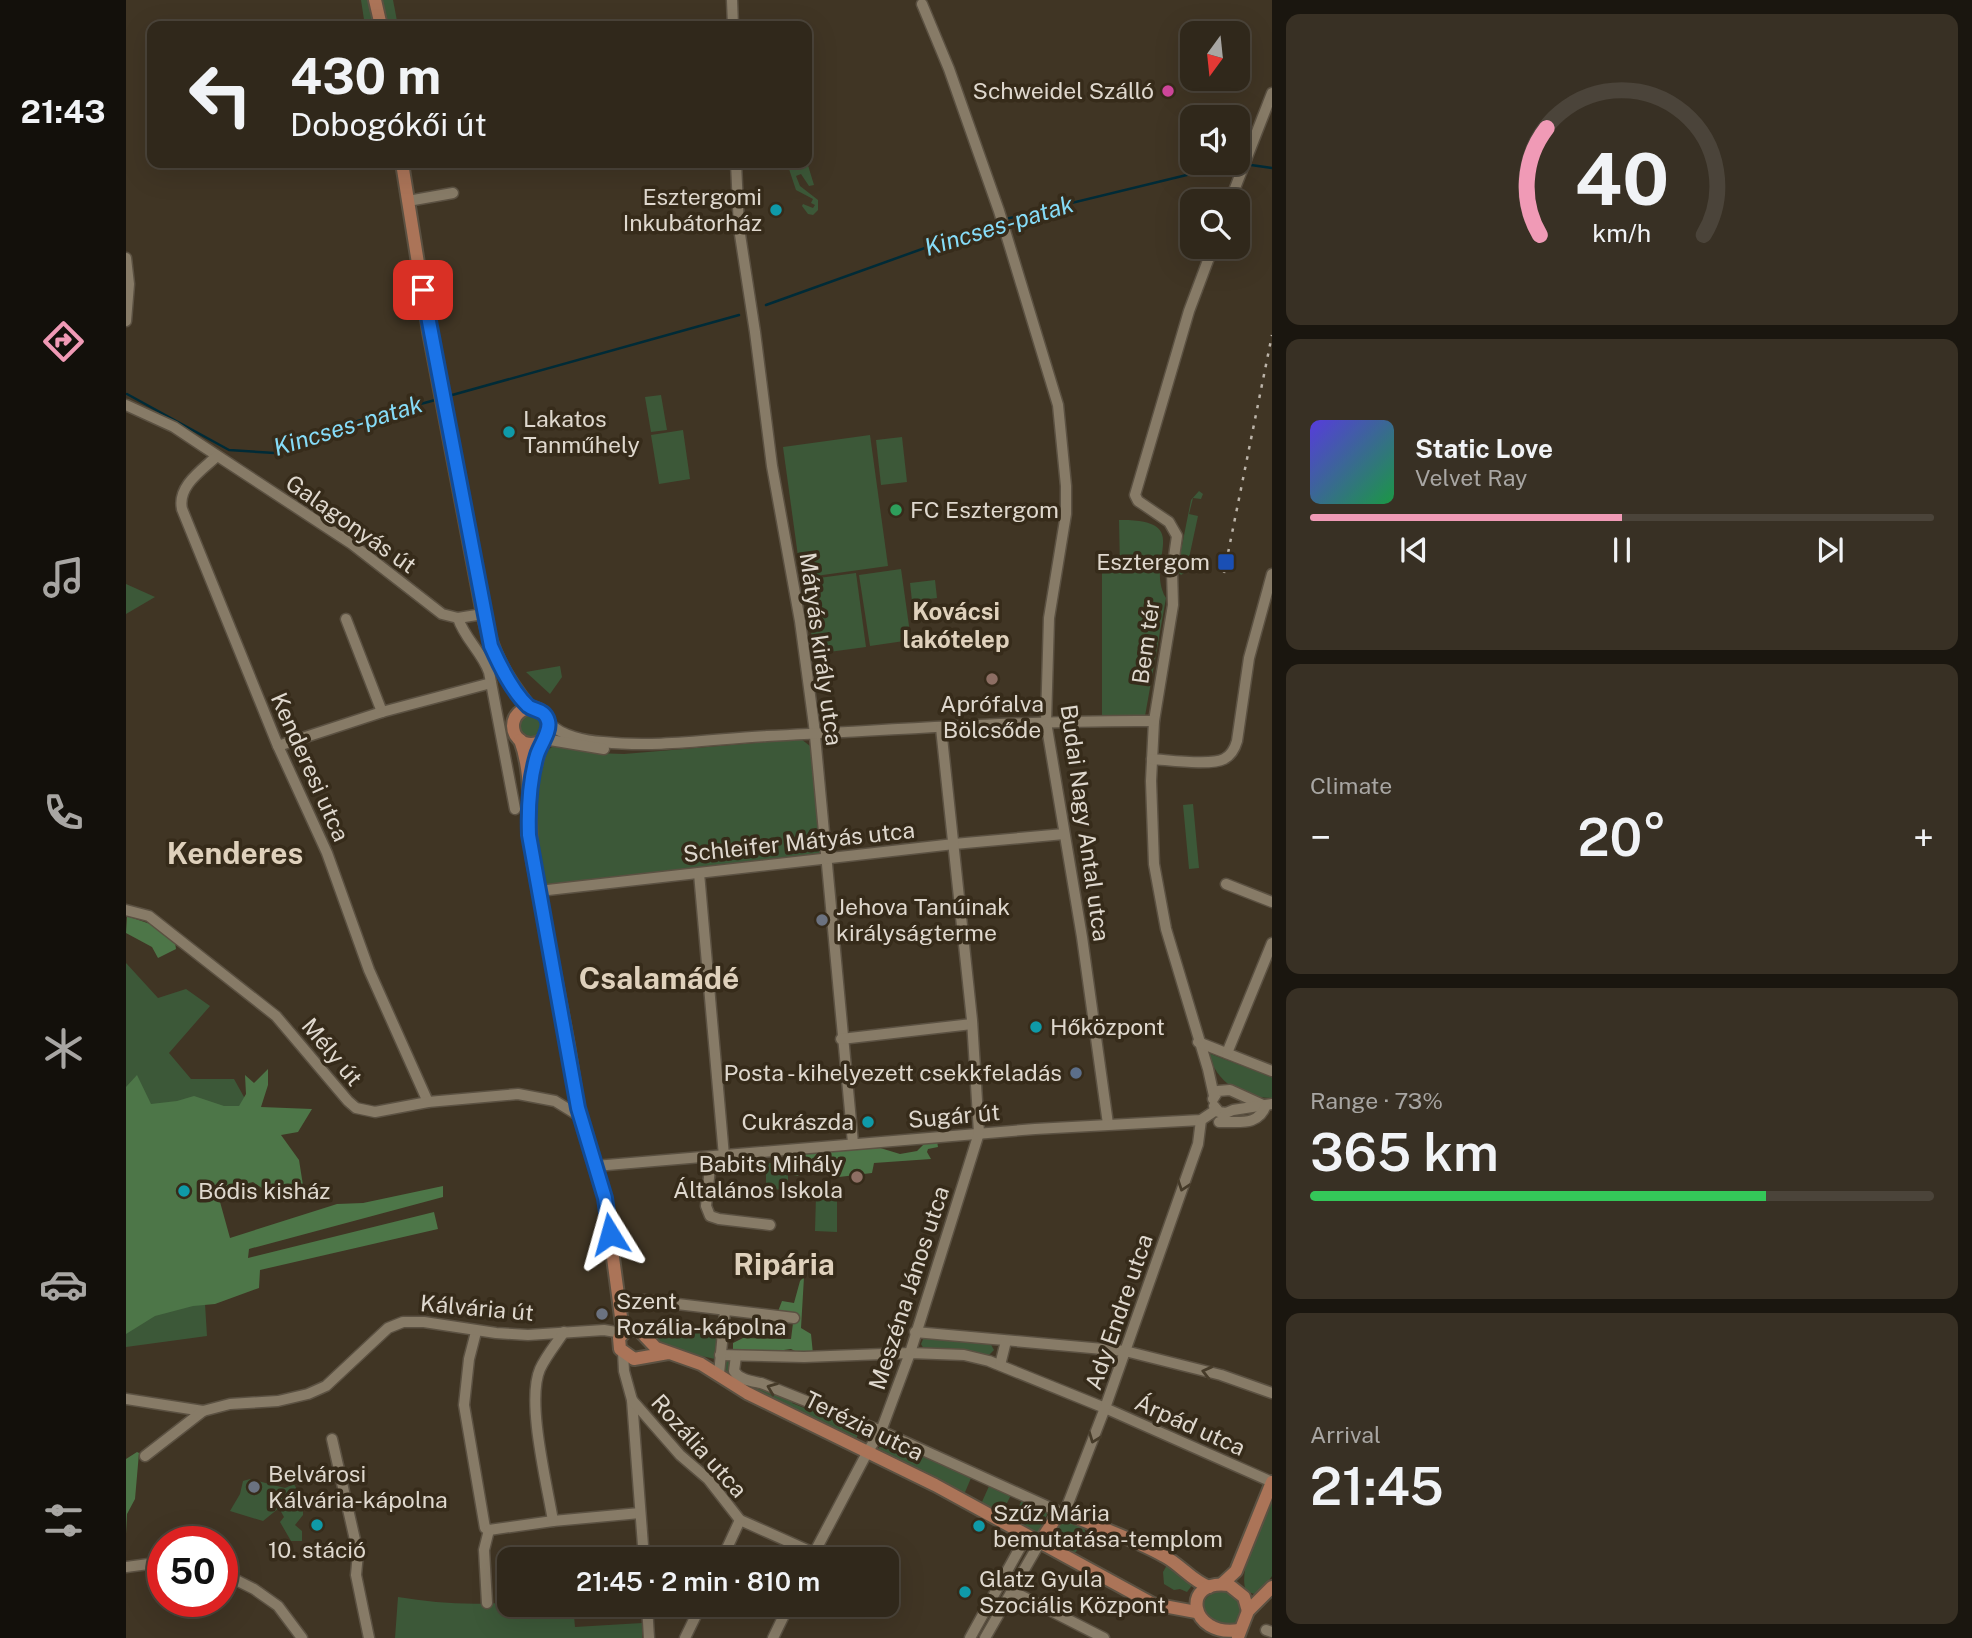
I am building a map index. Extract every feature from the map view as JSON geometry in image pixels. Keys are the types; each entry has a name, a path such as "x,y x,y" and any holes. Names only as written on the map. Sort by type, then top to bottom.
{"main road":[{"path":"376,1 380,21"},
{"path":"403,168 442,399 484,614 491,646 503,671 516,717"},
{"path":"503,671 530,708 542,712 549,723 529,792"},
{"path":"530,708 521,711 516,717 513,729 527,761 529,835 581,1117 605,1198 624,1333 619,1346 634,1356 649,1351 650,1343 639,1331 624,1333"},
{"path":"520,740 529,744 543,740"},
{"name":"Terézia utca","path":"650,1343 668,1353 690,1359 747,1393 868,1451 1153,1604 1196,1612"},
{"name":"Terézia utca","path":"634,1356 668,1353"},
{"path":"1272,1482 1236,1571 1199,1598 1196,1612 1221,1635 1244,1622 1248,1611 1272,1587"},
{"path":"1040,1542 1057,1516 1065,1514 1164,1556 1198,1583 1229,1585 1242,1595 1259,1600"},
{"path":"1236,1571 1248,1611"}],"street":[{"path":"732,0 733,21"},
{"name":"Budai Nagy Antal utca","path":"922,4 949,69 999,211 1058,405 1065,470 1066,514 1049,618 1046,722 1082,937 1108,1124"},
{"path":"1235,189 1272,93"},
{"name":"Mátyás király utca","path":"736,168 739,228 772,466 802,632 815,734 841,1040 853,1143"},
{"path":"408,201 453,193"},
{"path":"126,258 129,284 126,321"},
{"name":"Bem tér","path":"1208,259 1189,311 1135,488 1138,501 1166,519 1174,528 1177,538 1172,570 1173,605 1154,721 1152,834 1160,903 1216,1100"},
{"name":"Galagonyás út","path":"126,405 174,428 352,544 442,614 458,618"},
{"name":"Kenderesi utca","path":"217,456 185,487 181,503 278,746 327,853 369,970 428,1102"},
{"path":"1152,759 1215,761 1227,757 1233,750 1238,736 1251,650 1272,574"},
{"path":"484,614 458,618 461,628 486,664 515,809"},
{"path":"346,620 382,712"},
{"path":"278,746 382,712 491,683"},
{"path":"549,723 564,732 592,741 652,744 1046,722 1154,721"},
{"path":"941,727 972,1024 979,1133"},
{"path":"543,740 617,750 652,744"},
{"name":"Schleifer Mátyás utca","path":"539,891 1064,834"},
{"path":"699,873 724,1156"},
{"path":"1226,884 1272,902"},
{"name":"Mély út","path":"126,910 149,916 276,1016 352,1105 362,1110 374,1112 428,1102 518,1094 555,1101 581,1117"},
{"path":"1227,1053 1272,943"},
{"path":"841,1040 972,1024"},
{"path":"1198,1042 1272,1071"},
{"path":"1233,1093 1236,1103 1233,1110"},
{"path":"1201,1120 1216,1100 1233,1093 1267,1105"},
{"path":"1216,1100 1223,1113 1267,1105"},
{"path":"1219,1122 1257,1120 1267,1105"},
{"name":"Sugár út","path":"595,1166 979,1133 1201,1120"},
{"name":"Ady Endre utca","path":"1065,1514 1198,1144 1201,1120"},
{"name":"Meszéna János utca","path":"817,1547 881,1431 910,1353 979,1133"},
{"path":"711,1158 706,1206 709,1214 719,1219 770,1225"},
{"path":"644,1300 794,1318"},
{"path":"719,1374 726,1311"},
{"name":"Kálvária út","path":"145,1456 203,1411 230,1404 278,1401 308,1394 326,1386 378,1336 397,1323 424,1322 476,1332 528,1335 607,1331 624,1333"},
{"path":"476,1332 469,1359 464,1405 485,1528 489,1530 640,1513"},
{"path":"553,1521 536,1413 535,1387 540,1369 564,1332"},
{"path":"915,1332 1125,1351 1221,1375 1272,1393"},
{"path":"1000,1365 1006,1341"},
{"name":"Árpád utca","path":"720,1355 964,1355 1000,1365 1105,1408 1272,1482"},
{"path":"634,1356 624,1371 632,1400 643,1547"},
{"name":"Terézia utca","path":"736,1356 734,1371 737,1376 881,1431 1065,1514"},
{"name":"Kálvária út","path":"126,1399 203,1411"},
{"name":"Rozália utca","path":"632,1400 680,1455 708,1479 740,1520 794,1547"},
{"path":"332,1439 358,1553 356,1575 369,1638"},
{"path":"728,1547 740,1520"},
{"path":"488,1603 484,1573 485,1542 489,1530"},
{"path":"970,1638 1027,1535"},
{"path":"985,1638 1040,1542"},
{"path":"126,1567 147,1564"},
{"path":"238,1581 278,1606 302,1638"},
{"path":"1013,1591 1104,1638"},
{"path":"648,1617 649,1638"},
{"path":"687,1637 696,1617"},
{"path":"772,1638 783,1617"}],"green space":[{"path":"361,0 393,0 397,21 364,21"},
{"path":"789,168 809,168 814,185 809,186 801,174 796,176 800,186 818,200 818,210 813,215 808,214 802,206 803,204 813,208 813,199 796,190"},
{"path":"661,395 667,430 651,432 645,397"},
{"path":"683,430 690,479 659,484 651,435"},
{"path":"870,435 888,566 801,578 783,447"},
{"path":"902,437 907,482 881,485 876,440"},
{"path":"1199,491 1203,494 1201,499 1193,498 1189,514 1198,516 1186,572 1181,575 1177,571 1191,500"},
{"path":"1119,520 1142,521 1156,526 1162,534 1160,569 1166,598 1145,716 1102,716 1102,571 1120,568"},
{"path":"901,569 911,640 870,646 859,575"},
{"path":"856,573 866,647 814,654 804,580"},
{"path":"935,580 937,598 912,601 910,583"},
{"path":"126,584 155,597 126,614"},
{"path":"560,666 562,677 550,694 526,672"},
{"path":"531,711 541,716 546,726 541,736 531,741 521,736 516,726 521,716"},
{"path":"801,739 810,746 815,769 823,854 546,885 541,878 536,840 534,781 543,754 552,747 564,746 593,753 624,754"},
{"path":"1193,804 1199,868 1189,869 1183,805"},
{"path":"127,916 156,926 175,942 176,949 158,958 152,947 126,933"},
{"path":"126,963 158,998 186,989 210,1006 169,1053 191,1079 234,1079 249,1106 198,1190 207,1336 126,1347"},
{"path":"1208,1053 1272,1077 1272,1098 1250,1095 1232,1087 1217,1073"},
{"path":"268,1069 268,1085 261,1107 312,1109 298,1132 281,1135 299,1160 305,1198 268,1192 253,1182 217,1191 230,1238 337,1204 363,1203 443,1186 443,1197 249,1249 248,1258 434,1212 438,1229 260,1270 259,1288 215,1304 193,1306 155,1316 126,1334 126,1087 137,1075 151,1104 194,1096 224,1106 239,1106 246,1094 245,1075 254,1083"},
{"path":"937,1141 938,1147 928,1149 927,1152 931,1159 874,1163 872,1173 839,1177 834,1166 807,1171 797,1176 785,1173 786,1155 791,1153 877,1147 900,1154 917,1151 926,1142"},
{"path":"766,1163 788,1163 788,1189 766,1190"},
{"path":"816,1196 837,1197 837,1232 815,1231"},
{"path":"804,1277 801,1328 811,1334 813,1354 799,1353 791,1349 763,1353 733,1351 733,1343 743,1338 791,1339 793,1323 777,1314 782,1301 794,1303 800,1281"},
{"path":"636,1322 717,1332 715,1359 656,1346 649,1332"},
{"path":"925,1335 989,1341 994,1350 989,1355 925,1351 921,1344"},
{"path":"726,1360 731,1361 732,1372 793,1401 792,1403 859,1430 856,1441 744,1387 723,1373"},
{"path":"885,1438 971,1478 963,1497 877,1451"},
{"path":"137,1452 135,1499 127,1514 126,1534 126,1459"},
{"path":"250,1479 285,1488 294,1484 303,1501 303,1515 295,1525 302,1531 302,1541 291,1541 280,1522 284,1517 279,1508 263,1521 230,1511 240,1494 243,1481"},
{"path":"990,1484 1011,1495 1001,1515 981,1504"},
{"path":"1272,1499 1272,1576 1264,1587 1254,1594 1246,1591 1245,1570 1252,1545"},
{"path":"1022,1500 1046,1510 1047,1515 1037,1534 1011,1522"},
{"path":"1065,1521 1084,1528 1076,1552 1072,1553 1049,1540 1058,1525"},
{"path":"1167,1565 1193,1584 1187,1592 1174,1590 1164,1584 1163,1572"},
{"path":"1219,1590 1235,1597 1241,1607 1241,1618 1228,1631 1202,1615 1206,1599"},
{"path":"398,1597 454,1603 497,1603 497,1617 574,1617 575,1627 642,1623 642,1638 395,1638"}],"waterway":[{"name":"Kincses-patak","path":"1251,165 1272,168"},
{"name":"Kincses-patak","path":"1006,219 1187,175"},
{"name":"Kincses-patak","path":"766,305 1000,221"},
{"name":"Kincses-patak","path":"445,397 739,315"},
{"name":"Kincses-patak","path":"127,394 229,450 275,453 314,441 339,426 439,399"},
{"path":"605,1174 614,1213 622,1281"}],"railway":[{"path":"1224,573 1272,335"}],"place":[{"name":"Schweidel Szálló","path":"1168,91"},
{"name":"Esztergomi Inkubátorház","path":"776,210"},
{"name":"Lakatos Tanműhely","path":"509,432"},
{"name":"FC Esztergom","path":"896,510"},
{"name":"Esztergom","path":"1226,562"},
{"name":"Aprófalva Bölcsőde","path":"992,679"},
{"name":"Jehova Tanúinak királyságterme","path":"822,920"},
{"name":"Hőközpont","path":"1036,1027"},
{"name":"Posta - kihelyezett csekkfeladás","path":"1076,1073"},
{"name":"Cukrászda","path":"868,1122"},
{"name":"Babits Mihály Általános Iskola","path":"857,1177"},
{"name":"Bódis kisház","path":"184,1191"},
{"name":"Szent Rozália-kápolna","path":"602,1314"},
{"name":"Belvárosi Kálvária-kápolna","path":"254,1487"},
{"name":"10. stáció","path":"317,1525"},
{"name":"Szűz Mária bemutatása-templom","path":"979,1526"},
{"name":"Glatz Gyula Szociális Központ","path":"965,1592"}],"district":[{"name":"Kovácsi lakótelep","path":"956,626"},
{"name":"Kenderes","path":"235,854"},
{"name":"Csalamádé","path":"659,979"},
{"name":"Ripária","path":"784,1265"}],"route":[{"path":"423,290 491,646 503,671 530,708 542,712 549,721 547,735 542,740 534,766 529,792 529,835 578,1108 605,1198 610,1234"}]}
